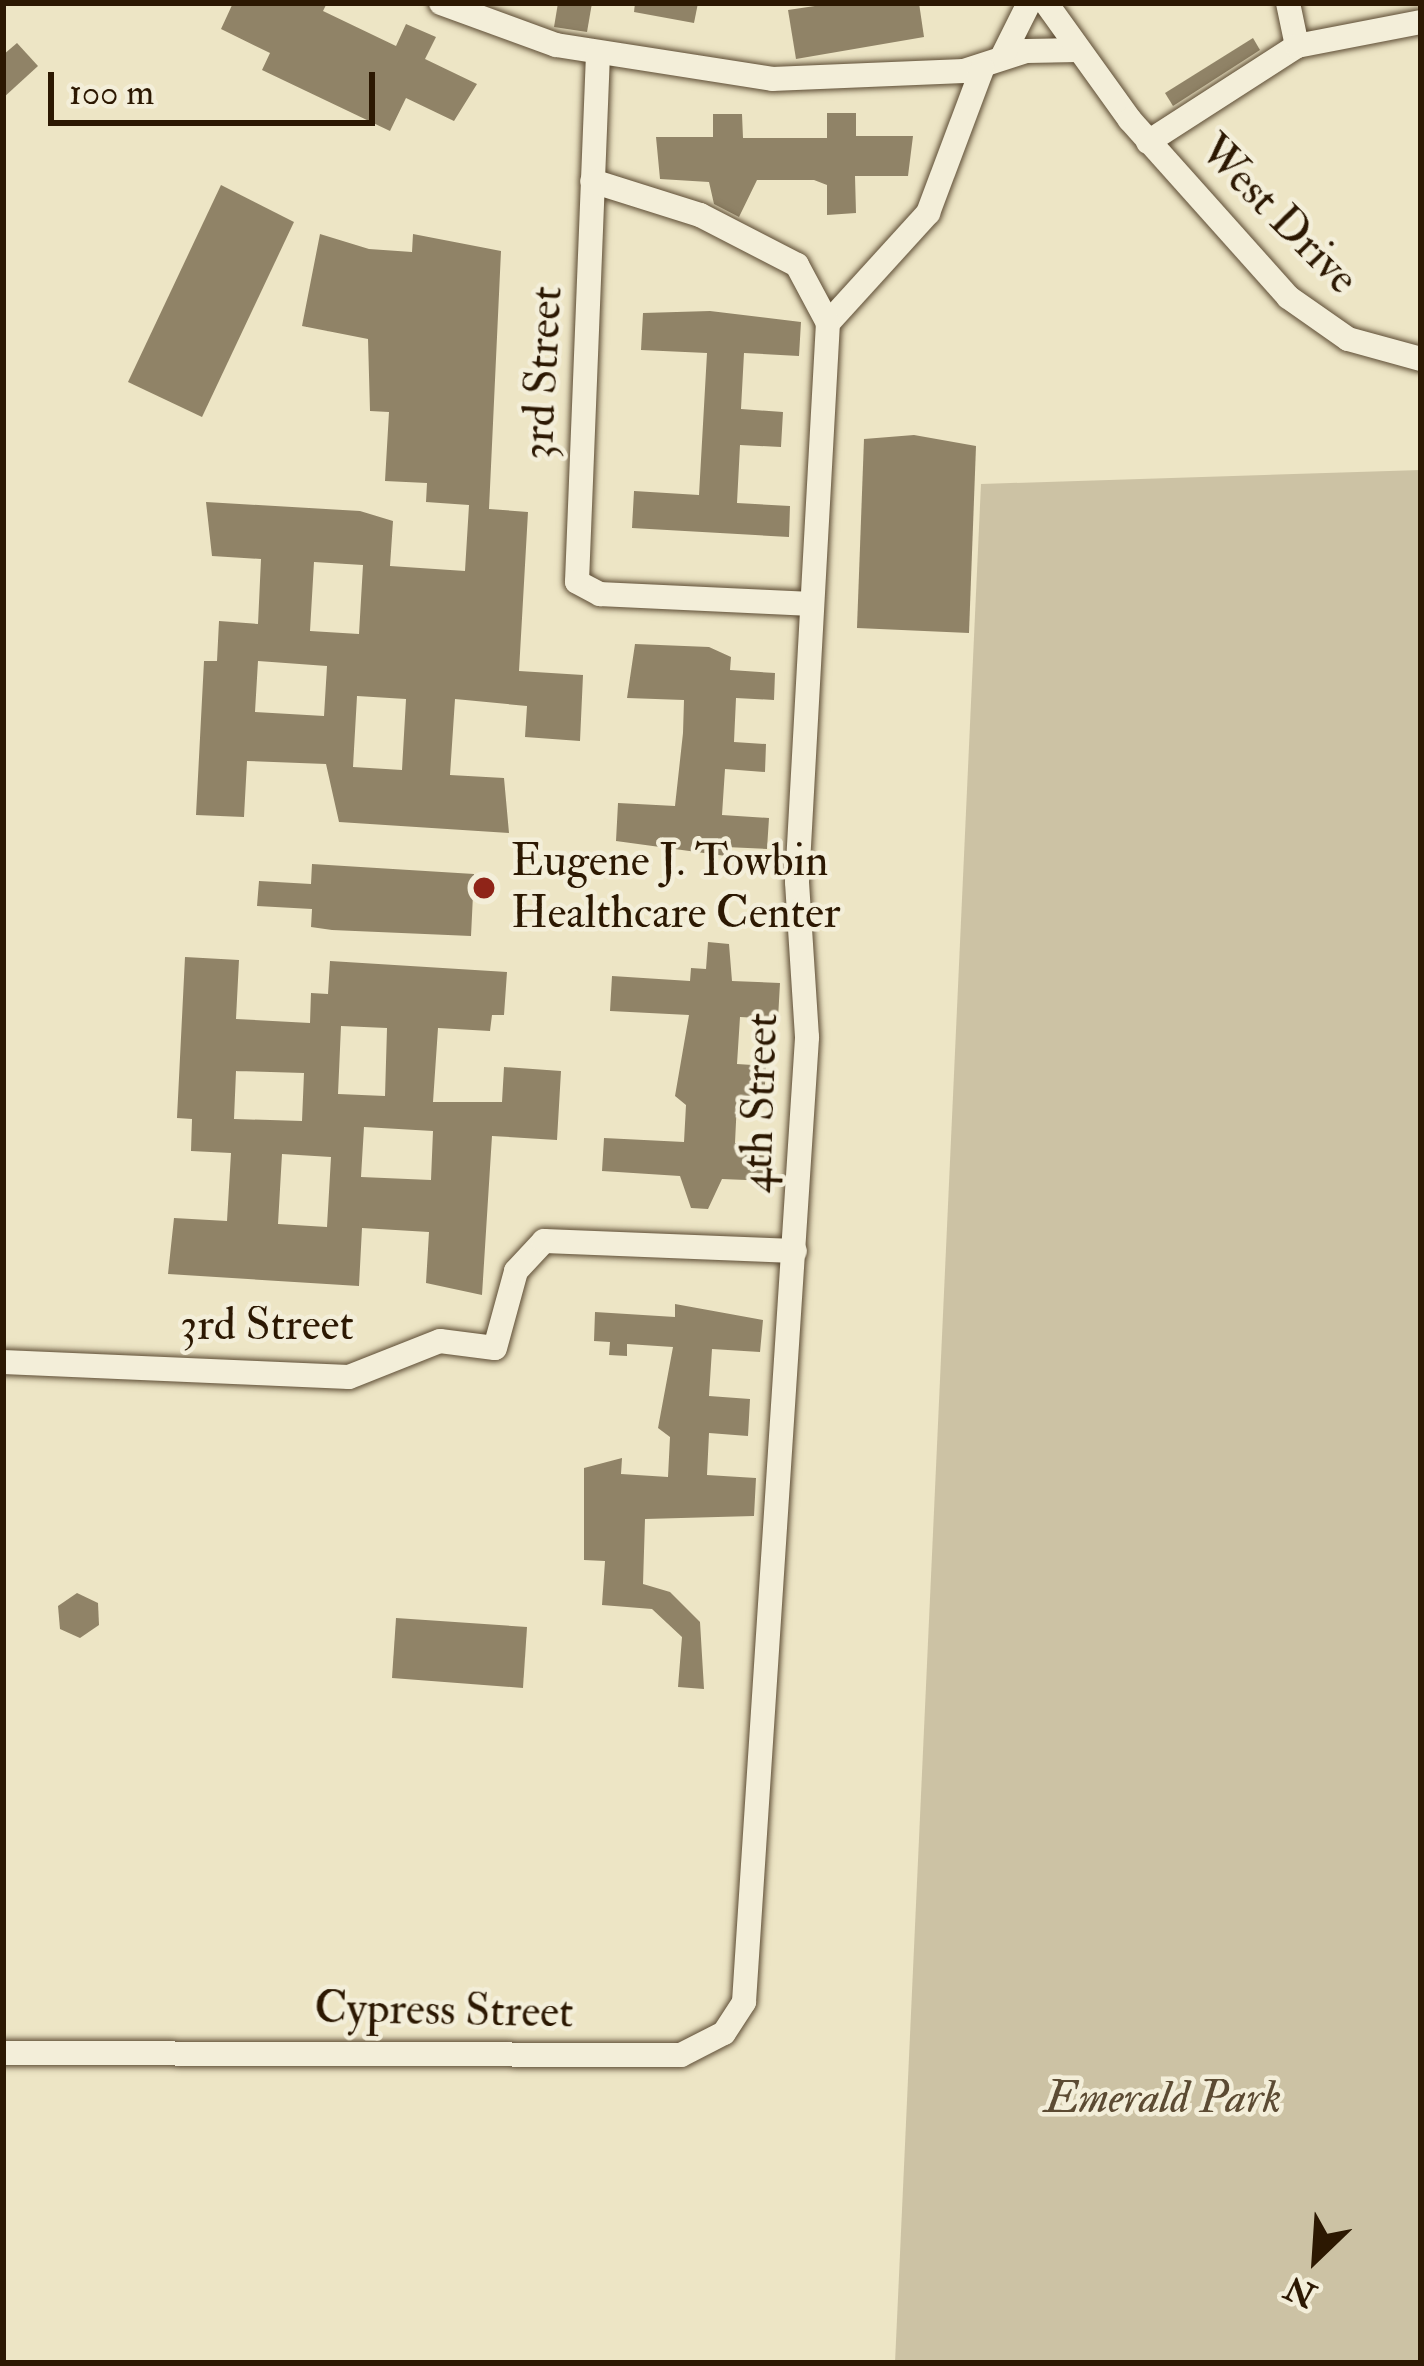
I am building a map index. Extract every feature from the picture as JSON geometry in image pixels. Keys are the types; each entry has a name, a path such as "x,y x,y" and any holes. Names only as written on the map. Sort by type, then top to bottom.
{"street":[{"path":"441,3 598,54 772,79 992,63 1078,50"},
{"path":"592,181 700,215 797,265 828,322 928,213 992,63 1029,3"},
{"name":"West Drive","path":"1046,3 1148,142 1314,318 1374,352 1421,359"},
{"path":"1288,3 1297,46"},
{"name":"West Drive","path":"1148,142 1297,46 1421,22"},
{"name":"3rd Street","path":"598,54 573,568 600,594 811,604"},
{"name":"4th Street","path":"755,1887 795,1251 811,604 828,322"},
{"name":"3rd Street","path":"3,1362 349,1377 440,1341 496,1348 526,1254 565,1239 795,1251"},
{"name":"Cypress Street","path":"3,2053 694,2053 744,2002 755,1887"}],"green space":[{"name":"Emerald Park","path":"1421,470 1421,2363 895,2363 981,484"}],"building":[{"path":"233,3 327,3 323,11 396,46 406,24 436,37 425,59 477,84 454,121 406,98 390,131 262,70 270,53 221,29"},
{"path":"558,3 592,3 587,32 554,27"},
{"path":"635,3 698,3 694,23 634,12"},
{"path":"835,3 919,3 924,37 796,59 788,10"},
{"path":"1253,38 1260,50 1173,106 1165,93"},
{"path":"17,43 38,66 3,98 3,55"},
{"path":"827,113 856,113 856,136 913,136 908,176 855,176 856,213 827,215 827,185 814,180 757,180 739,217 714,204 709,182 660,179 656,137 713,137 713,114 742,114 743,138 827,138"},
{"path":"221,185 294,222 202,417 128,382"},
{"path":"320,234 369,249 412,252 413,234 501,251 489,509 528,512 519,671 583,675 580,741 525,737 527,706 455,699 450,775 504,778 509,833 339,822 326,764 247,761 244,817 196,815 204,661 217,661 219,621 258,624 261,559 212,556 206,502 360,511 393,521 390,566 465,571 469,505 426,502 427,483 385,481 389,412 370,411 368,339 302,326","holes":["314,562 363,565 359,634 310,631","258,661 327,666 324,716 255,712","357,696 406,699 402,770 353,767"]},
{"path":"710,311 801,322 799,356 744,353 741,409 783,412 781,447 740,445 737,503 790,506 789,537 632,528 634,491 699,495 707,353 641,350 643,313"},
{"path":"914,435 976,446 969,633 857,628 864,439"},
{"path":"635,644 709,647 731,657 730,670 775,673 774,700 736,698 734,742 766,744 765,772 725,769 722,815 769,818 767,849 726,847 726,856 616,841 618,803 675,806 683,733 684,700 627,698"},
{"path":"312,864 474,874 471,936 332,930 311,927 312,909 257,906 259,881 311,884"},
{"path":"708,942 729,944 732,981 780,983 778,1019 740,1017 737,1064 766,1066 764,1102 737,1101 735,1143 773,1145 771,1181 722,1179 708,1209 691,1208 680,1176 602,1171 604,1138 684,1142 686,1105 675,1096 689,1015 610,1011 612,976 690,981 691,968 706,969"},
{"path":"185,957 239,960 236,1019 310,1023 311,993 328,994 330,961 507,972 504,1015 492,1015 490,1031 438,1028 433,1102 502,1102 504,1067 561,1071 557,1140 492,1136 482,1295 426,1283 429,1232 362,1228 359,1286 168,1274 174,1218 227,1221 231,1153 191,1151 192,1119 177,1118","holes":["341,1026 387,1028 385,1096 338,1094","236,1071 304,1073 302,1121 234,1119","364,1127 433,1131 431,1180 361,1177","282,1154 331,1157 327,1227 278,1224"]},
{"path":"675,1304 763,1320 760,1352 712,1349 709,1396 750,1399 748,1436 709,1433 707,1475 756,1478 754,1516 645,1519 643,1584 670,1592 700,1622 704,1689 678,1687 682,1637 652,1609 602,1605 605,1561 584,1560 584,1468 622,1458 621,1474 668,1477 670,1437 658,1428 673,1347 627,1344 627,1356 609,1355 610,1342 594,1341 595,1312 675,1317"},
{"path":"77,1593 98,1603 99,1625 80,1638 60,1629 58,1606"},
{"path":"396,1618 527,1627 523,1688 392,1678"}],"place":[{"name":"Eugene J. Towbin Healthcare Center","path":"484,888"}]}
